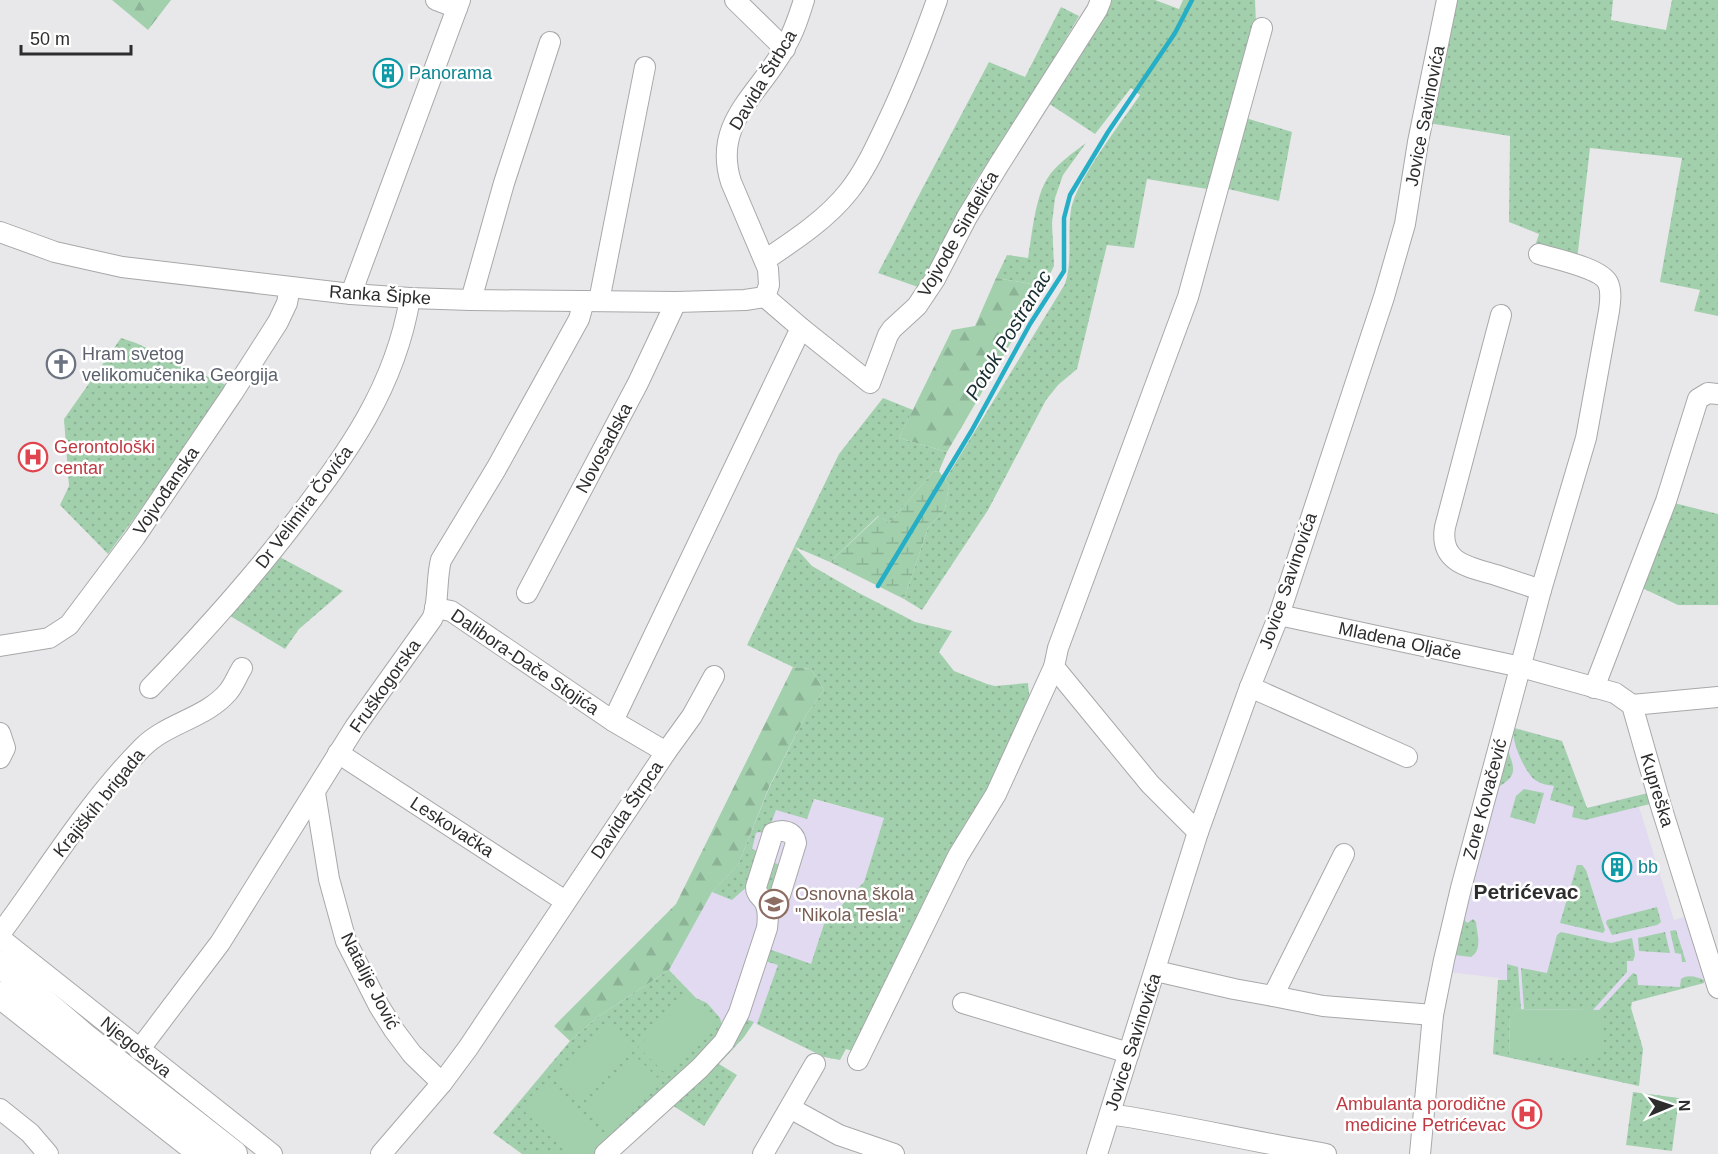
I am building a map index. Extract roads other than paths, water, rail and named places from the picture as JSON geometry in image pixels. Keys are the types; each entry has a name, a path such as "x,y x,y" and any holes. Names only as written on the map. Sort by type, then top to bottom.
{"main road":[{"path":"0,952 10,988 86,1038 234,1154"},
{"path":"0,964 10,988 202,1154"}],"street":[{"path":"351,294 458,4 436,0"},
{"path":"735,0 785,48"},
{"name":"Davida Štrbca","path":"765,297 769,278 765,260 731,182 726,165 725,149 740,113 785,48 804,0"},
{"path":"765,260 798,238 818,221 844,197 854,184 893,110 937,0"},
{"name":"Vojvode Sinđelića","path":"765,297 870,383 888,335 917,306 935,279 998,166 1097,10 1101,0"},
{"name":"Jovice Savinovića","path":"1097,1154 1198,832 1250,687 1279,615 1384,297 1405,224 1429,87 1448,0"},
{"path":"858,1060 958,856 996,794 1054,667 1065,628 1188,297 1262,28"},
{"path":"471,300 504,183 550,42"},
{"name":"Fruškogorska","path":"139,1050 220,944 338,753 432,619 441,560 496,468 579,319 592,301 645,67"},
{"name":"Ranka Šipke","path":"0,232 55,252 122,267 351,294 471,300 676,302 745,300 765,297"},
{"name":"Zore Kovačević","path":"1419,1154 1433,1015 1461,888 1541,590 1586,438 1609,311 1610,293 1607,281 1598,273 1539,254"},
{"name":"Vojvođanska","path":"0,646 49,638 69,625 135,537 232,394 278,322 287,303 290,287"},
{"name":"Dr Velimira Čovića","path":"150,688 233,598 321,489 355,440 379,394 398,350 410,298"},
{"name":"Novosadska","path":"527,592 638,383 676,302"},
{"path":"1501,315 1444,527 1444,544 1453,558 1465,567 1541,590"},
{"path":"614,721 801,328"},
{"path":"1594,688 1654,535 1698,399 1708,393 1718,394"},
{"name":"Dalibora-Dače Stojića","path":"435,608 451,611 614,721"},
{"name":"Mladena Oljače","path":"1279,615 1521,667"},
{"path":"1054,667 1150,784 1198,832"},
{"path":"1521,667 1615,693 1632,705 1718,697"},
{"name":"Krajiških brigada","path":"0,933 108,786 128,763 154,738 223,697 242,668"},
{"path":"666,752 692,716 714,676"},
{"path":"1250,687 1407,757"},
{"name":"Kupreška","path":"1632,705 1718,988"},
{"name":"Davida Štrpca","path":"381,1154 442,1083 505,994 666,752 614,721"},
{"path":"0,733 5,748 0,758"},
{"name":"Leskovačka","path":"338,753 565,902"},
{"name":"Natalije Jović","path":"315,793 329,879 346,941 379,1006 394,1030 412,1054 442,1083"},
{"path":"1273,996 1344,854"},
{"path":"605,1154 700,1068 724,1042 739,1013 763,942 769,907"},
{"name":"Njegoševa","path":"0,938 272,1154"},
{"path":"1156,971 1323,1006 1433,1015"},
{"path":"963,1003 1129,1053"},
{"path":"763,1154 816,1064"},
{"path":"790,1108 839,1135 894,1154"},
{"path":"0,1109 30,1133 48,1154"},
{"path":"1110,1114 1172,1124 1251,1148 1326,1154"}],"waterway":[{"name":"Potok Postranac","path":"878,586 972,430 1030,324 1064,271 1064,218 1070,195 1108,132 1175,33 1192,0"}],"place":[{"name":"Panorama","path":"388,73"},
{"name":"Hram svetog velikomučenika Georgija","path":"61,364"},
{"name":"Gerontološki centar","path":"33,457"},
{"name":"bb","path":"1617,867"},
{"name":"Osnovna škola \"Nikola Tesla\"","path":"774,904"},
{"name":"Ambulanta porodične medicine Petrićevac","path":"1527,1114"}],"district":[{"name":"Petrićevac","path":"1526,891"}]}
